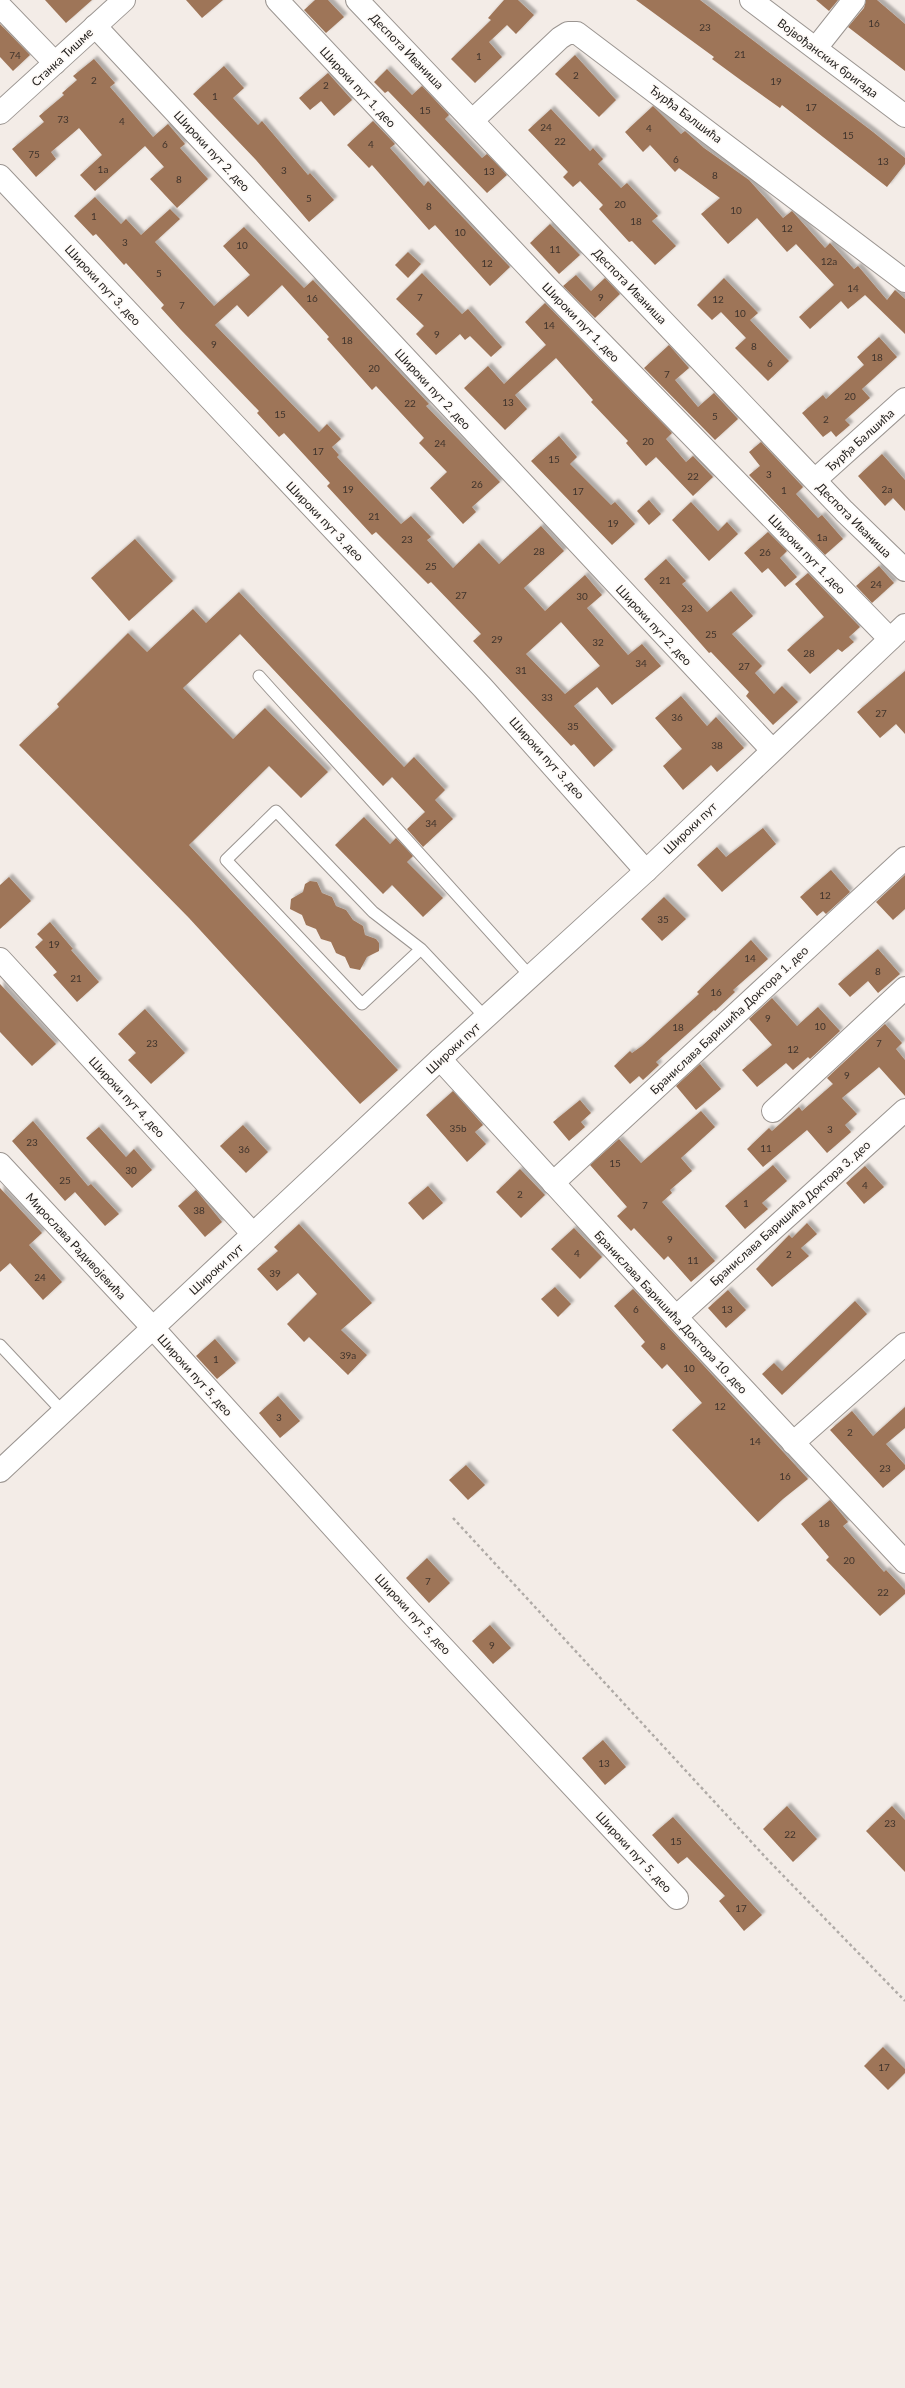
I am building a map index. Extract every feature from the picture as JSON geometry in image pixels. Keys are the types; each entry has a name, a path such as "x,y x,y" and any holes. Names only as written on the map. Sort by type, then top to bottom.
{"street":[{"name":"Станка Тишме","path":"0,113 96,26 122,0"},
{"name":"Широки пут 1. део","path":"277,0 546,286 897,632"},
{"name":"Деспота Иваниша","path":"357,0 815,480 905,570"},
{"name":"Војвођанских бригада","path":"751,0 905,116"},
{"path":"816,48 854,0"},
{"path":"0,6 55,63"},
{"name":"Широки пут 2. део","path":"96,26 772,750"},
{"name":"Ђурђа Балшића","path":"473,120 560,38 568,33 577,33 905,281"},
{"name":"Широки пут 3. део","path":"0,176 483,688 646,870"},
{"name":"Ђурђа Балшића","path":"815,480 905,399"},
{"name":"Широки пут","path":"0,1470 440,1059 646,870 897,632"},
{"name":"Бранислава Баришића Доктора 1. део","path":"553,1183 905,858"},
{"name":"Широки пут 4. део","path":"0,960 253,1234"},
{"path":"773,1111 905,988"},
{"name":"Бранислава Баришића Доктора 10. део","path":"440,1059 793,1443 901,1549"},
{"name":"Бранислава Баришића Доктора 3. део","path":"676,1317 905,1110"},
{"name":"Мирослава Радивојевића","path":"0,1164 153,1328"},
{"name":"Широки пут 5. део","path":"153,1328 404,1605 677,1898"},
{"path":"793,1443 905,1344"}],"lane":[{"path":"259,676 531,977"},
{"path":"421,949 362,1004 226,860 276,811 373,912 421,949 486,1018"},
{"path":"0,1345 63,1412"}],"path":[{"path":"453,1518 773,1865 905,2001"}],"building":[{"path":"45,0 92,0 66,23"},
{"path":"186,0 223,0 202,18"},
{"path":"315,0 328,0 344,17 326,33 304,10"},
{"path":"504,0 518,0 534,15 516,34 507,25 489,42 502,57 475,83 451,59 491,20 488,18"},
{"path":"636,0 700,0 873,132 905,158 905,164 887,187 782,105 780,108 742,81 712,59 714,57"},
{"path":"816,0 838,0 829,11"},
{"path":"866,0 877,0 905,24 905,71 848,27 864,8"},
{"path":"0,24 30,55 13,71 0,57"},
{"path":"575,55 616,100 599,117 555,74"},
{"path":"94,59 115,83 110,87 153,137 168,124 185,144 180,148 208,179 177,208 150,179 164,167 145,146 95,191 80,175 102,155 79,128 51,152 56,159 36,177 12,149 44,122 39,116 64,95 62,93 77,80 73,76"},
{"path":"224,66 244,88 233,98 258,125 262,121 308,175 310,173 334,200 309,222 256,160 193,94"},
{"path":"387,69 412,95 422,86 449,115 445,119 482,158 487,154 507,175 487,193 388,91 385,93 374,82"},
{"path":"328,73 352,100 334,116 321,101 310,110 299,98"},
{"path":"653,106 681,134 685,131 704,148 749,180 783,218 792,211 825,248 830,243 854,269 858,266 887,300 895,290 905,299 905,334 865,295 848,309 841,301 810,329 799,317 834,285 796,244 787,252 757,218 728,244 701,214 720,198 679,168 675,172 650,145 643,152 625,132"},
{"path":"551,109 590,151 593,148 603,159 598,164 621,188 627,183 658,216 652,221 676,246 655,265 632,241 629,242 599,209 603,205 580,181 573,187 563,177 568,172 528,130"},
{"path":"373,121 395,144 390,148 424,186 428,181 510,267 490,286 435,225 429,230 372,165 369,168 347,145"},
{"path":"95,197 121,224 126,219 141,235 170,209 180,219 155,242 214,306 250,275 223,246 244,227 304,288 313,280 429,404 426,406 500,482 472,507 476,512 463,524 430,488 447,472 419,443 424,438 376,386 372,390 327,339 329,337 282,285 248,317 237,305 215,325 319,432 327,424 341,439 332,447 339,455 337,457 401,524 411,516 431,537 427,540 453,568 479,543 499,564 541,526 564,551 524,588 545,611 585,575 602,595 587,608 628,655 642,644 661,666 612,705 597,687 574,706 613,750 594,767 574,744 571,746 473,641 481,634 431,582 428,584 376,532 372,535 327,486 330,483 284,433 279,437 257,413 259,411 161,308 164,305 126,263 124,265 96,234 93,236 74,216","holes":["561,622 600,666 565,694 526,654"]},
{"path":"550,224 580,255 559,274 530,243"},
{"path":"408,252 421,264 408,278 395,265"},
{"path":"422,273 462,314 468,309 502,347 491,357 470,336 465,340 460,334 436,355 416,334 424,326 396,299"},
{"path":"576,275 591,291 605,278 620,294 595,318 563,286"},
{"path":"724,278 758,313 750,320 789,361 768,381 735,348 746,338 721,312 712,320 697,305"},
{"path":"545,303 672,433 666,439 686,462 693,456 713,477 693,496 656,457 646,466 626,443 628,441 591,402 593,400 556,358 515,395 527,409 505,430 464,388 488,366 504,384 546,345 525,322"},
{"path":"879,337 897,357 862,389 870,398 845,420 850,425 836,437 831,431 823,437 802,413 823,395 826,399 864,365 857,357"},
{"path":"669,345 689,368 675,380 698,407 714,393 738,419 715,440 644,368"},
{"path":"559,436 577,457 570,464 611,505 615,502 635,524 612,545 531,461"},
{"path":"761,442 803,487 796,494 818,518 822,515 843,539 825,555 749,475 760,466 749,452"},
{"path":"882,454 905,480 905,511 893,498 885,506 858,476"},
{"path":"649,500 661,514 649,525 637,511"},
{"path":"691,502 718,531 727,522 738,534 709,561 672,520"},
{"path":"768,532 787,551 780,558 797,577 785,587 768,568 762,573 744,553"},
{"path":"135,539 173,581 129,621 91,578"},
{"path":"666,559 686,581 682,584 707,612 731,591 753,616 732,634 762,666 755,673 774,694 782,686 798,702 773,725 746,696 749,692 711,652 709,653 644,579"},
{"path":"879,566 894,583 872,603 856,586"},
{"path":"808,573 860,627 849,637 854,642 842,652 838,649 810,674 787,650 824,617 795,584"},
{"path":"239,592 404,767 414,757 445,790 435,800 453,819 423,847 407,829 425,812 392,777 383,786 240,634 183,688 233,739 265,708 328,772 301,798 269,766 189,845 398,1070 360,1104 189,918 19,745 59,707 57,704 128,633 147,652 193,609 206,623"},
{"path":"905,671 905,734 896,724 880,738 857,712"},
{"path":"681,696 707,726 716,717 744,748 717,772 711,765 683,790 663,766 682,749 655,718"},
{"path":"364,817 390,844 396,838 413,856 407,862 443,898 423,917 392,885 383,894 335,845"},
{"path":"763,828 776,844 722,892 697,865 717,847 726,857"},
{"path":"831,870 850,892 826,914 823,911 817,916 800,897"},
{"path":"905,875 905,909 893,920 876,902"},
{"path":"9,877 31,901 0,929 0,885"},
{"path":"310,881 317,882 322,893 332,897 336,906 346,910 353,920 363,926 365,935 376,939 379,943 379,951 367,957 360,970 350,968 345,957 336,953 331,942 321,939 316,929 306,925 302,915 290,909 291,899 303,892 305,884"},
{"path":"664,897 686,919 662,941 641,919"},
{"path":"50,922 73,949 71,950 99,982 77,1002 53,975 57,972 35,947 43,940 37,934"},
{"path":"751,940 768,959 733,990 735,992 715,1011 714,1010 656,1062 659,1065 643,1080 639,1076 630,1084 614,1066 630,1051 632,1053 642,1046 699,994 697,992"},
{"path":"878,949 900,974 878,993 868,981 850,997 838,984"},
{"path":"0,984 56,1044 32,1066 0,1032"},
{"path":"772,998 797,1026 818,1007 840,1031 810,1059 808,1057 793,1070 786,1063 757,1087 742,1070 772,1045 749,1019"},
{"path":"145,1009 185,1053 151,1084 128,1060 136,1053 118,1034"},
{"path":"885,1024 902,1043 896,1049 905,1060 905,1096 879,1067 842,1098 857,1114 845,1125 851,1132 827,1153 807,1130 763,1167 747,1149 769,1128 772,1131 799,1107 802,1111 833,1084 827,1078"},
{"path":"700,1064 721,1089 696,1110 676,1086"},
{"path":"453,1091 483,1125 475,1132 486,1144 467,1162 426,1115"},
{"path":"580,1100 591,1113 581,1122 585,1127 569,1141 553,1122"},
{"path":"701,1111 715,1127 681,1158 692,1171 670,1190 672,1193 662,1202 715,1261 691,1282 668,1256 664,1260 634,1228 631,1231 617,1216 627,1207 590,1165 619,1139 641,1163"},
{"path":"33,1121 88,1186 91,1184 119,1214 105,1226 75,1192 65,1201 12,1141"},
{"path":"243,1125 268,1152 246,1173 220,1146"},
{"path":"99,1127 126,1157 134,1149 152,1170 132,1188 86,1138"},
{"path":"773,1165 787,1181 762,1203 768,1209 745,1229 725,1206"},
{"path":"865,1166 884,1187 864,1204 846,1183"},
{"path":"520,1169 545,1195 521,1218 496,1192"},
{"path":"428,1186 443,1203 423,1220 408,1203"},
{"path":"0,1188 42,1233 29,1245 62,1282 43,1300 10,1263 0,1272"},
{"path":"196,1190 222,1222 205,1237 178,1206"},
{"path":"807,1223 817,1234 801,1248 809,1256 772,1287 756,1269 789,1235 792,1238"},
{"path":"299,1224 372,1303 341,1330 367,1355 348,1375 309,1337 304,1342 287,1324 317,1294 298,1273 277,1291 257,1269 278,1251 274,1247"},
{"path":"574,1228 602,1257 580,1279 551,1249"},
{"path":"555,1287 571,1304 558,1317 541,1299"},
{"path":"633,1289 808,1479 758,1522 672,1430 702,1403 667,1364 662,1369 641,1346 645,1342 614,1306"},
{"path":"728,1290 746,1310 726,1328 708,1308"},
{"path":"855,1301 867,1314 782,1395 762,1374 774,1363 782,1371"},
{"path":"215,1339 236,1363 217,1379 196,1356"},
{"path":"278,1396 300,1421 280,1438 259,1413"},
{"path":"905,1407 905,1428 886,1444 905,1465 905,1469 883,1488 830,1430 852,1411 873,1436"},
{"path":"466,1465 485,1485 468,1500 449,1480"},
{"path":"830,1500 848,1522 843,1526 884,1572 886,1570 905,1590 905,1594 880,1616 826,1560 829,1557 801,1524"},
{"path":"427,1558 450,1583 429,1603 406,1578"},
{"path":"490,1625 511,1648 493,1664 472,1641"},
{"path":"603,1740 626,1767 605,1785 582,1758"},
{"path":"787,1806 817,1839 793,1862 763,1829"},
{"path":"892,1806 905,1820 905,1872 866,1831"},
{"path":"673,1817 762,1915 744,1931 719,1901 725,1896 687,1857 678,1864 652,1835"},
{"path":"883,2047 905,2069 905,2073 888,2090 864,2066"}]}
